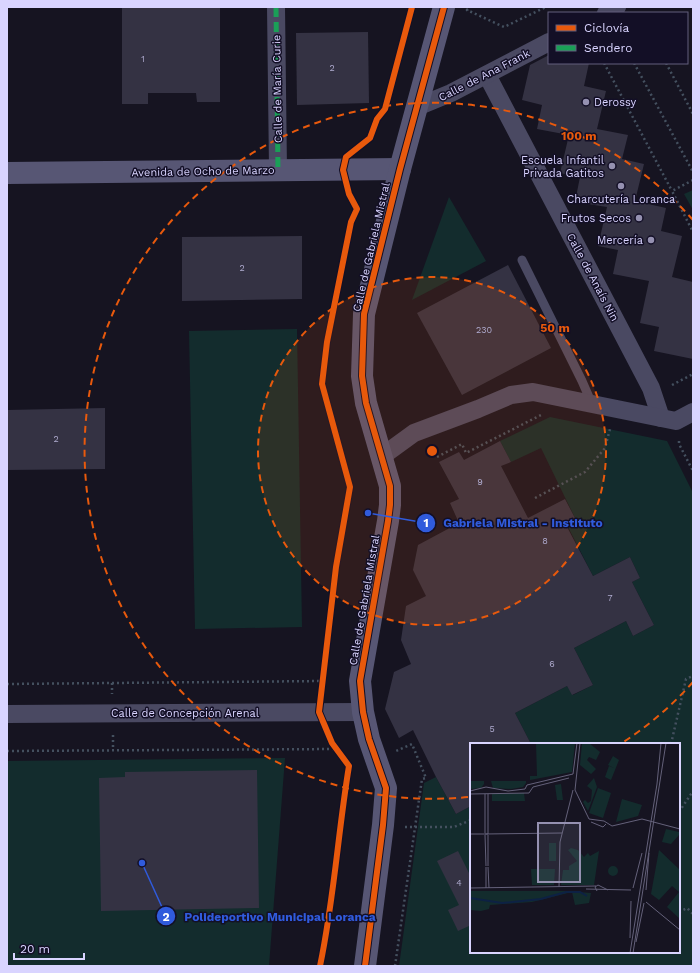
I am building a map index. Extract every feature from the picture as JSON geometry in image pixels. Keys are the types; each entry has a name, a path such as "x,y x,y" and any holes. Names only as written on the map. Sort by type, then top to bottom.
{"street":[{"name":"Calle de María Curie","path":"276,7 278,170"},
{"name":"Calle de Gabriela Mistral","path":"365,966 383,825 386,788 369,739 363,712 360,681 390,505 390,486 366,403 362,376 364,314 400,169 444,7"},
{"path":"608,12 617,7"},
{"name":"Calle de Ana Frank","path":"418,107 451,93 548,43"},
{"name":"Calle de Anaís Nin","path":"487,75 668,420"},
{"name":"Avenida de Ocho de Marzo","path":"7,173 400,169"},
{"path":"381,457 414,433 511,395 533,392 668,420 693,412"},
{"name":"Calle de Concepción Arenal","path":"7,714 363,712"}],"lane":[{"path":"522,260 592,404"}],"path":[{"path":"468,7 467,10 504,27 546,7"},
{"path":"605,64 693,232"},
{"path":"635,64 693,172"},
{"path":"667,64 693,114"},
{"path":"672,191 693,180"},
{"path":"651,388 668,387 693,374"},
{"path":"535,498 585,472 605,448 615,409"},
{"path":"437,457 462,444 466,453 547,412"},
{"path":"668,420 693,471"},
{"path":"679,444 686,441"},
{"path":"324,674 319,712 332,743 341,755"},
{"path":"671,743 686,679 693,676"},
{"path":"7,684 322,681"},
{"path":"392,745 396,752 412,744 426,778 422,779 414,827 395,966"},
{"path":"7,751 337,749"},
{"path":"680,810 693,791"},
{"path":"383,825 454,827 470,820"},
{"path":"680,912 687,908 693,914"}],"green space":[{"path":"693,190 693,210 684,194"},
{"path":"449,197 486,261 412,300"},
{"path":"297,329 302,627 195,629 189,331"},
{"path":"550,417 667,441 693,493 693,966 399,966 424,783 436,777 456,814 470,807 470,953 680,953 680,743 530,743 515,713 567,686 573,695 593,685 574,648 626,621 633,636 654,625 632,582 640,578 630,557 593,576 567,525 576,520 541,448 511,462 500,441"},
{"path":"285,758 269,966 7,966 7,761"}],"building":[{"path":"122,7 220,7 220,102 197,102 196,93 148,93 148,104 122,104"},
{"path":"368,32 369,103 297,105 296,33"},
{"path":"548,56 548,64 589,64 584,86 606,91 597,129 628,135 622,159 644,164 635,201 666,208 661,231 682,236 672,277 693,282 693,359 654,351 659,327 640,323 649,281 613,274 618,250 598,246 607,207 575,202 580,177 560,173 569,135 537,129 542,105 522,100 530,65"},
{"path":"302,236 302,299 182,301 182,237"},
{"path":"508,265 551,348 462,395 417,313"},
{"path":"105,408 105,469 7,470 7,410"},
{"path":"500,441 511,462 501,466 528,518 565,499 576,520 566,525 593,576 630,557 640,578 632,582 654,625 633,636 626,621 574,648 593,685 572,695 567,686 515,713 530,743 470,743 470,807 456,814 413,730 399,738 385,709 394,672 411,664 401,640 406,606 426,596 413,570 418,545 459,523 450,503 459,499 439,462 459,452 464,460"},
{"path":"257,770 259,908 101,911 99,778 125,777 125,772"},
{"path":"458,851 470,875 470,928 469,926 458,931 448,910 459,905 437,861"}],"marked path":[{"path":"276,7 278,170"}],"cycle path":[{"path":"320,966 329,916 349,766 332,743 319,712 336,567 350,487 322,384 327,342 351,222 357,209 349,194 343,170 346,157 370,138 377,119 385,109 412,7"},
{"path":"365,966 383,825 386,788 369,739 363,712 360,681 388,521 390,486 366,403 362,376 364,314 400,169 444,7"}],"place":[{"name":"Derossy","path":"586,102"},
{"name":"Escuela Infantil Privada Gatitos","path":"612,166"},
{"name":"Charcutería Loranca","path":"621,186"},
{"name":"Frutos Secos","path":"639,218"},
{"name":"Mercería","path":"651,240"},
{"name":"Gabriela Mistral - Instituto","path":"368,513"},
{"name":"Polideportivo Municipal Loranca","path":"142,863"}]}
